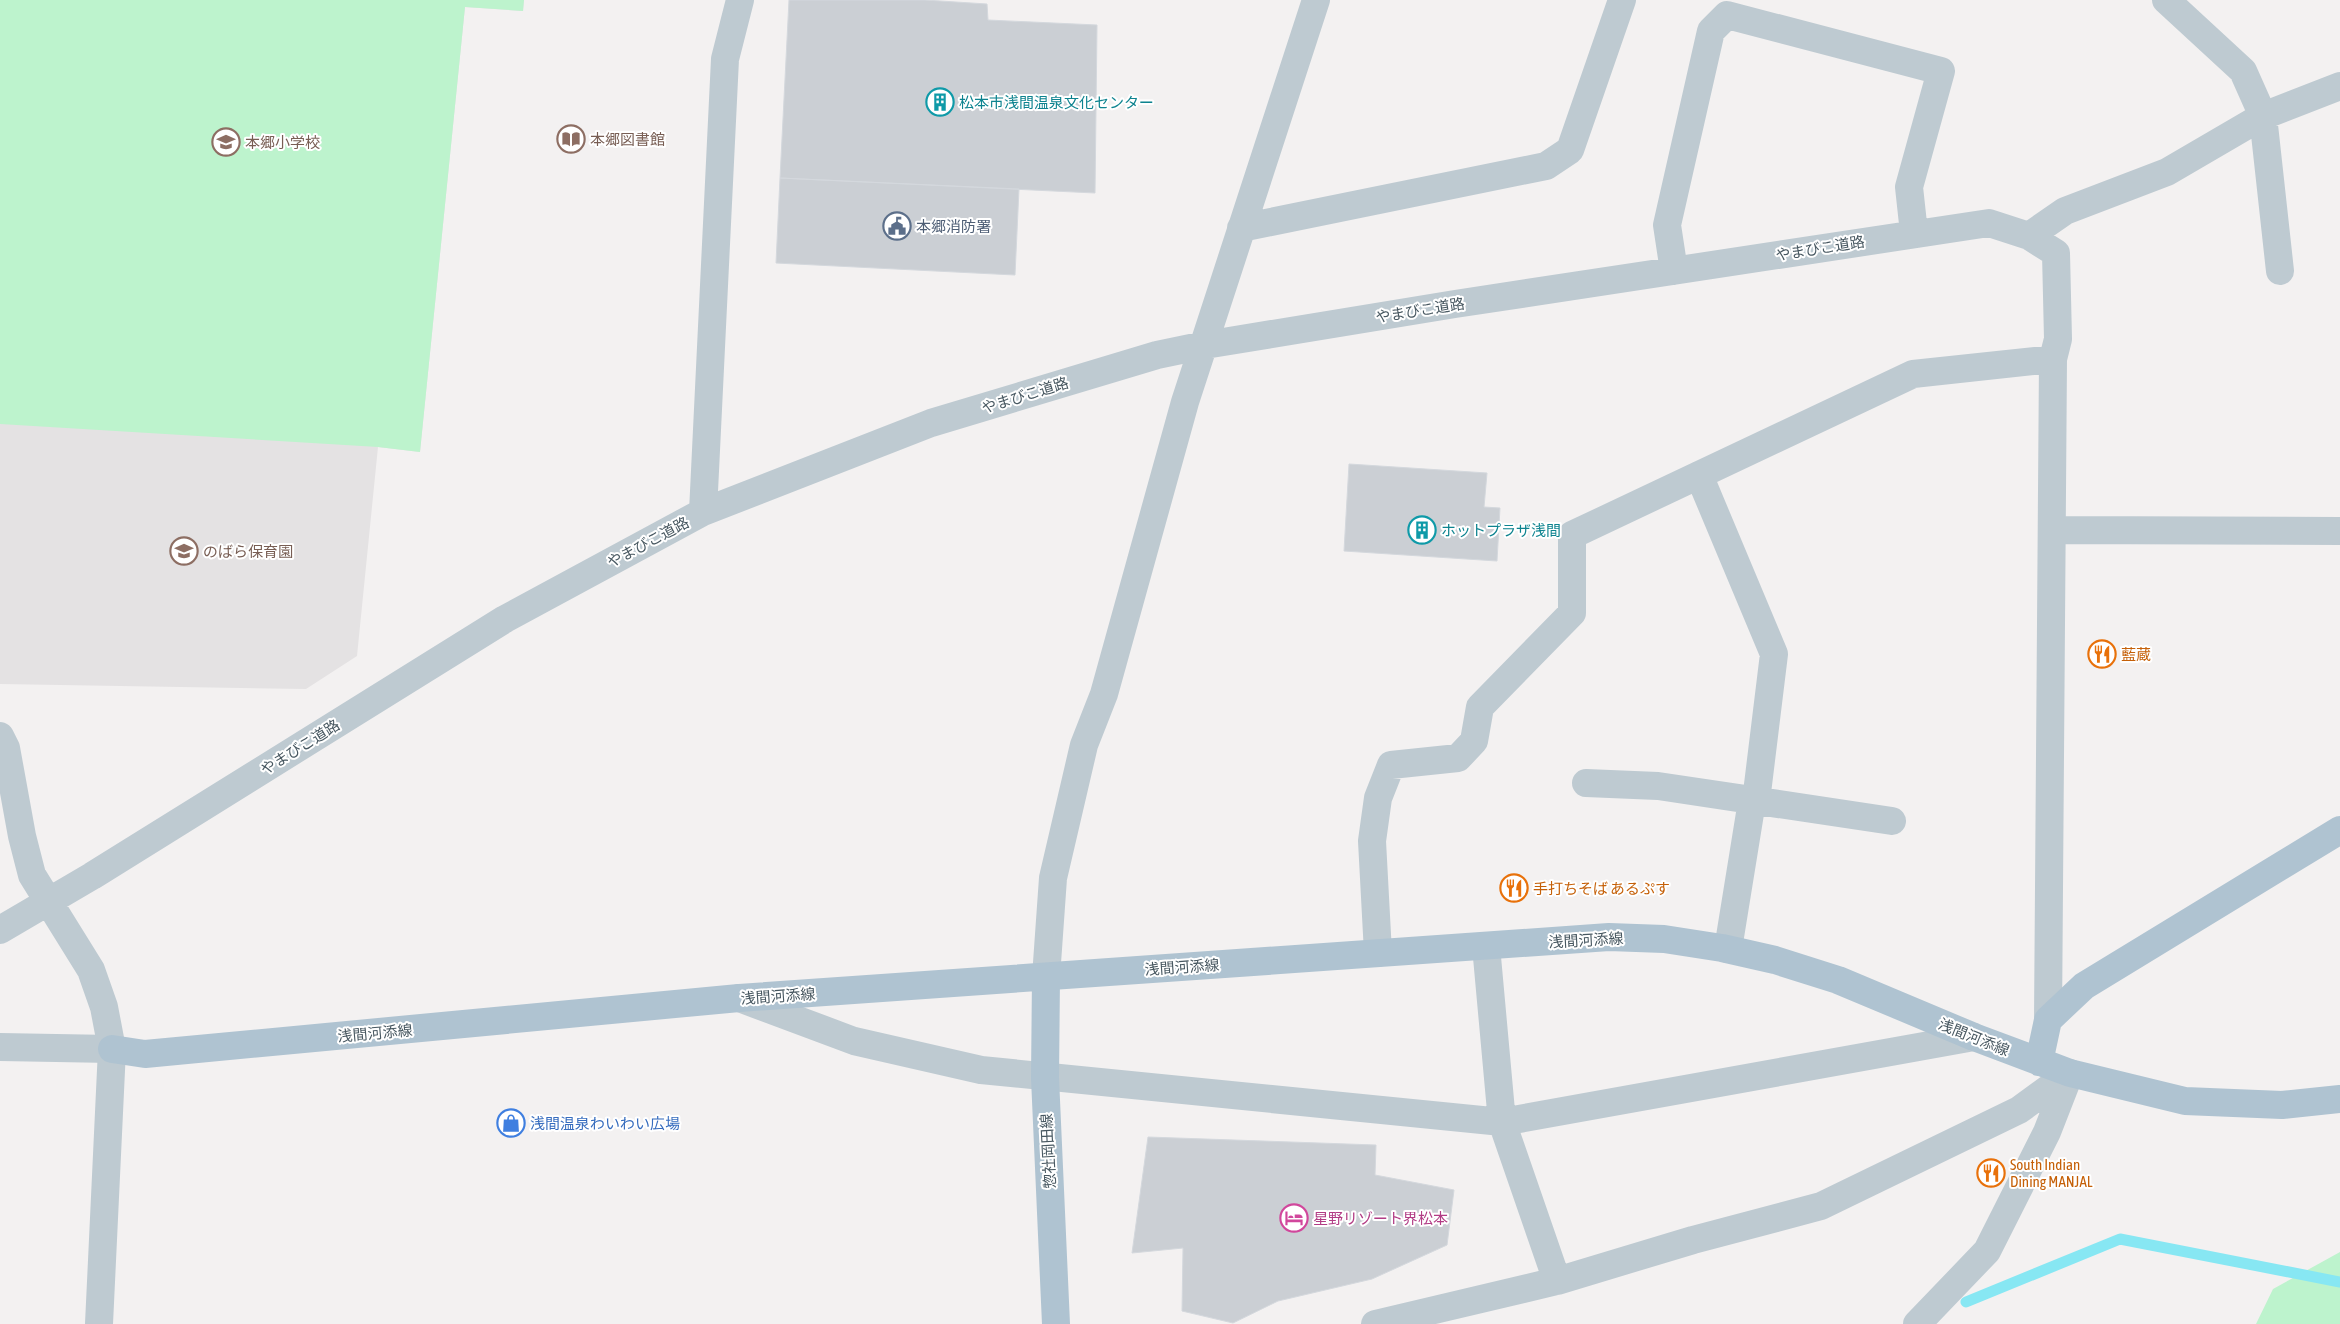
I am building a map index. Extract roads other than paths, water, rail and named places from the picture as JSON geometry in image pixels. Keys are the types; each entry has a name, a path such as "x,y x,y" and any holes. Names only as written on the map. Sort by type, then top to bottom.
{"main road":[{"path":"2039,1062 2048,1020 2084,986 2340,830"},
{"name":"浅間河添線","path":"112,1049 145,1054 173,1052 739,998 1609,937 1664,939 1728,949 1775,960 1838,980 1974,1037 2070,1073 2185,1102 2282,1105 2340,1099"},
{"name":"惣社岡田線","path":"1046,977 1045,1078 1056,1324"}],"street":[{"path":"703,512 725,58 740,0"},
{"path":"1046,977 1053,878 1084,745 1104,694 1185,402 1316,0"},
{"path":"1241,228 1546,166 1570,150 1622,0"},
{"path":"2166,0 2243,71 2263,116 2280,271"},
{"path":"1674,271 1668,224 1711,31 1727,15 1941,71 1909,187 1914,233"},
{"path":"2030,236 2065,211 2167,172 2263,116 2340,86"},
{"name":"やまびこ道路","path":"0,930 134,850 505,619 703,512 931,423 1157,355 1205,345 1455,304 1989,223 2030,236 2056,253 2058,339 2053,359"},
{"path":"1378,953 1372,841 1378,798 1391,765 1458,758 1474,741 1480,707 1572,613 1572,536 1913,374 2053,359 2048,1020"},
{"path":"1699,475 1774,654 1754,801 1728,949"},
{"path":"2052,530 2340,531"},
{"path":"0,736 6,748 22,836 32,875 92,970 104,1006 112,1049 99,1324"},
{"path":"1586,783 1658,786 1892,821"},
{"path":"1486,946 1502,1122 1557,1281"},
{"path":"739,998 854,1041 981,1070 1045,1078 1502,1122 1974,1037"},
{"name":"浅間河添線","path":"0,1047 112,1049"},
{"path":"1375,1324 1557,1281 1693,1240 1821,1206 2019,1110 2070,1073"},
{"path":"1917,1324 1987,1251 2047,1132 2070,1073"}],"waterway":[{"path":"1966,1302 2120,1239 2340,1282"}],"place":[{"name":"松本市浅間温泉文化センター","path":"940,102"},
{"name":"本郷図書館","path":"571,139"},
{"name":"本郷小学校","path":"226,142"},
{"name":"本郷消防署","path":"897,226"},
{"name":"ホットプラザ浅間","path":"1422,530"},
{"name":"のばら保育園","path":"184,551"},
{"name":"藍蔵","path":"2102,654"},
{"name":"手打ちそば あるぷす","path":"1514,888"},
{"name":"浅間温泉わいわい広場","path":"511,1123"},
{"name":"South Indian Dining MANJAL","path":"1991,1173"},
{"name":"星野リゾート界松本","path":"1294,1218"}]}
